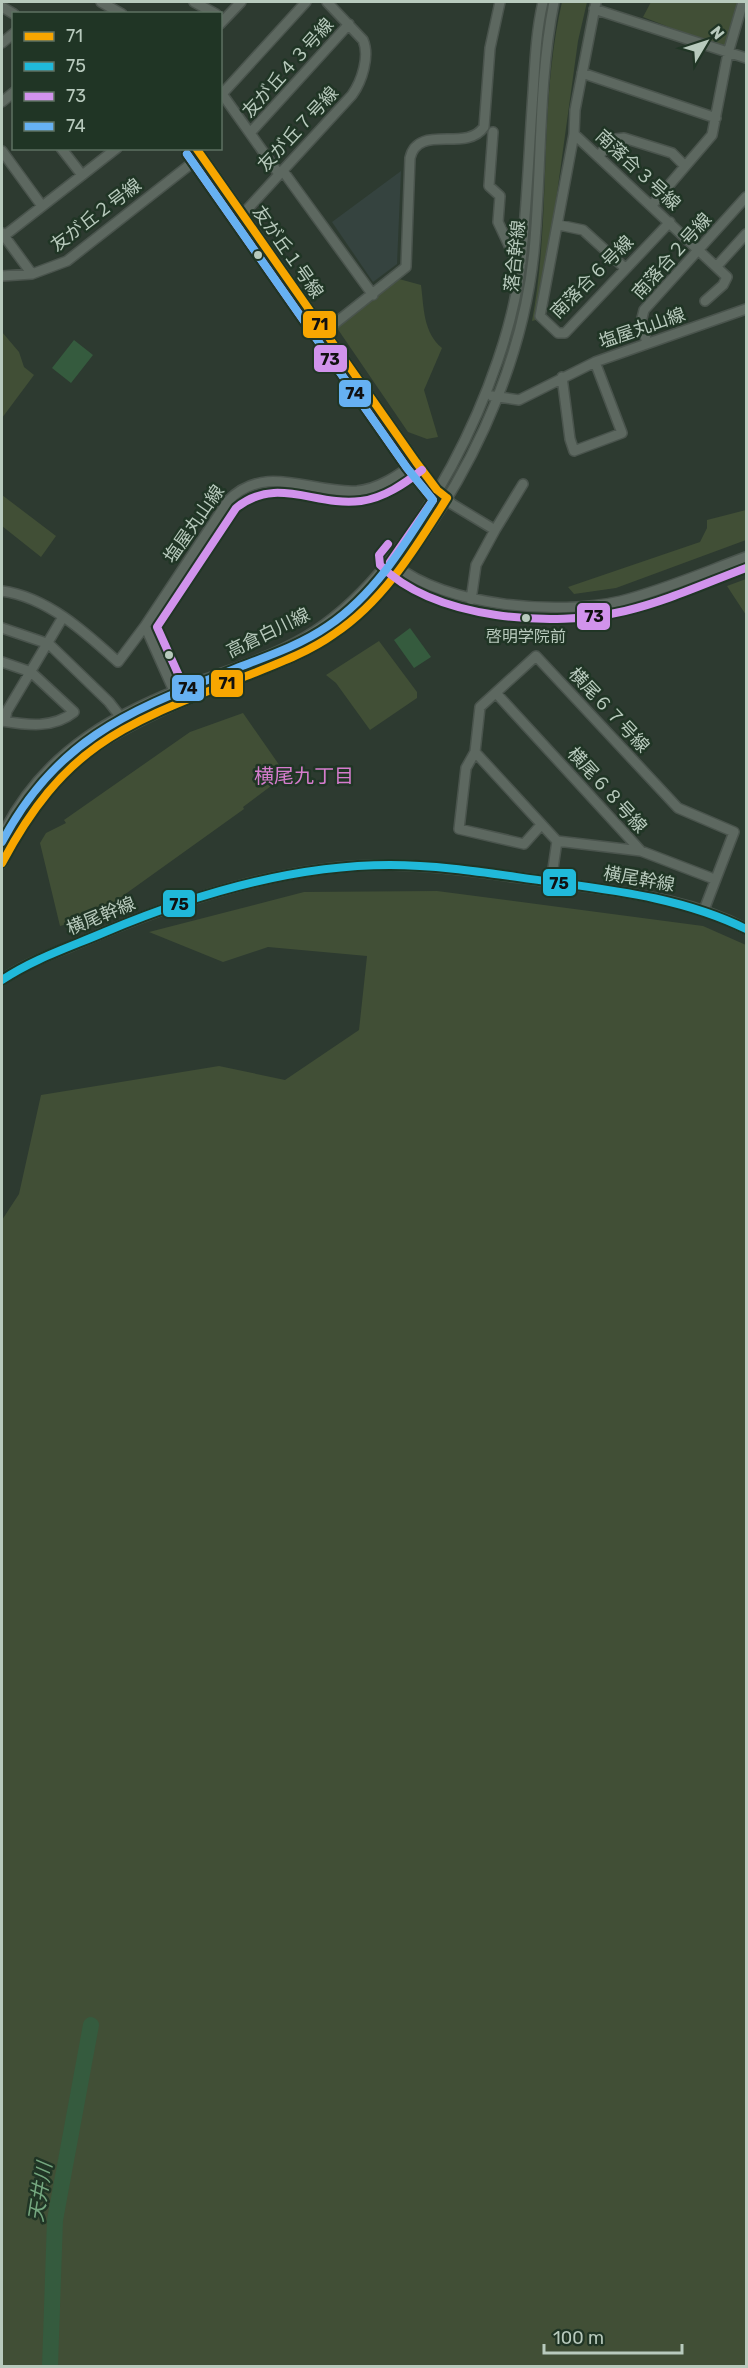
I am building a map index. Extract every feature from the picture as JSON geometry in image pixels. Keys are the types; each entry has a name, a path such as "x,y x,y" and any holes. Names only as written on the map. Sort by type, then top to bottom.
{"street":[{"path":"101,2 118,12"},
{"path":"194,2 212,12"},
{"path":"222,20 241,2"},
{"path":"222,92 306,2"},
{"name":"友が丘７号線","path":"242,215 356,90 363,70 366,47 350,24 327,2"},
{"path":"324,332 406,267 410,158 413,149 423,141 472,138 484,127 490,48 495,15 500,2"},
{"name":"落合幹線","path":"437,490 457,455 484,393 510,322 521,263 536,43 543,2"},
{"name":"落合幹線","path":"447,498 471,455 496,397 516,340 530,279 546,58 554,2"},
{"path":"652,205 712,135 728,53 743,2"},
{"path":"595,5 747,58"},
{"name":"南落合３号線","path":"595,5 575,110 574,134 717,266"},
{"name":"友が丘４３号線","path":"250,134 350,24"},
{"path":"582,73 716,118"},
{"path":"222,94 281,173 289,175 373,295"},
{"path":"493,132 489,186 500,196 498,222 513,254 521,263"},
{"name":"南落合６号線","path":"574,134 540,316 558,333 565,333 670,222"},
{"path":"598,156 615,139 624,138 672,153 685,166"},
{"path":"62,150 82,176"},
{"path":"32,274 2,235 114,150"},
{"path":"2,151 42,206"},
{"name":"友が丘１号線","path":"198,152 416,462"},
{"name":"友が丘２号線","path":"2,276 32,274 66,261 198,152"},
{"name":"南落合２号線","path":"647,343 641,322 642,313 747,198"},
{"path":"558,225 583,230 625,268"},
{"path":"705,301 723,285 727,277 717,266 747,234"},
{"name":"塩屋丸山線","path":"484,393 519,400 595,362 747,309"},
{"path":"562,377 570,439 574,452 622,433 595,362"},
{"path":"416,462 437,490 452,504 495,530"},
{"name":"塩屋丸山線","path":"63,617 83,630 118,662 145,627 228,501 248,484 270,481 359,491 382,483 416,462"},
{"path":"471,600 476,565 523,484"},
{"path":"437,490 389,560 429,587 471,600 559,607 618,602 667,587 747,557"},
{"path":"399,568 447,498"},
{"name":"高倉白川線","path":"174,691 244,665 304,638 341,611 389,560"},
{"name":"高倉白川線","path":"126,726 294,656 325,640 368,606 399,568"},
{"path":"2,591 20,594 63,617 48,645 31,672 3,721 45,725 66,718 74,712 31,672 2,662"},
{"path":"2,836 11,816 60,759 101,725 174,691 145,627"},
{"path":"2,628 48,645 120,715 126,726 68,768 45,792 21,824 2,863"},
{"name":"横尾６７号線","path":"541,825 524,844 459,829 466,768 475,752 480,707 536,656 678,808 734,832 704,910"},
{"name":"横尾６８号線","path":"496,693 641,852 714,879"},
{"path":"475,752 557,841 641,852"},
{"path":"551,882 557,841"},
{"name":"横尾幹線","path":"2,980 36,960 135,919 250,884 342,867 390,865 448,869 652,896 704,910 747,929"}],"shaded area":[{"path":"562,2 587,2 578,41 551,237 536,320 532,321 542,241 550,81"},
{"path":"651,2 737,2 738,5 726,44 720,47 643,17"},
{"path":"401,171 397,264 373,282 332,222"},
{"path":"399,279 421,285 428,327 431,335 442,348 424,390 438,437 427,439 408,432 337,328"},
{"path":"2,332 19,352 24,367 34,375 2,418"},
{"path":"74,340 93,355 71,383 52,368"},
{"path":"2,495 56,536 41,557 2,526"},
{"path":"746,510 746,540 616,588 574,594 568,587 700,542 707,528 707,520"},
{"path":"746,579 746,615 727,586"},
{"path":"410,628 431,657 414,668 394,640"},
{"path":"379,641 417,692 417,698 370,730 336,683 326,675"},
{"path":"243,713 282,769 267,780 271,786 243,807 244,809 110,905 112,911 60,926 40,843 46,833 66,823 64,820 190,732"},
{"path":"437,891 703,926 746,945 746,2366 2,2366 2,1220 19,1194 41,1095 219,1066 285,1080 359,1030 367,956 268,947 223,962 149,932 304,892"}],"waterway":[{"name":"天井川","path":"50,2366 55,2220 91,2025"}],"transit line":[{"name":"71","path":"197,150 416,462 437,490 447,498"},
{"name":"73","path":"187,154 407,468 433,500 390,562"},
{"name":"74","path":"2,842 24,805 49,775 75,750 104,730 168,696 297,644 345,614 387,569 433,500 407,468 187,154"},
{"name":"73","path":"184,687 157,627 236,508 251,498 281,493 344,502 361,501 393,490 422,470"},
{"name":"71","path":"2,863 25,823 49,791 74,765 100,744 129,726 161,711 300,654 352,621 398,572 447,498"},
{"name":"73","path":"388,544 379,555 380,565 403,583 431,598 496,615 530,618 564,619 625,611 671,597 746,568"},
{"name":"75","path":"2,980 65,948 139,918 209,894 280,876 353,866 431,867 602,889 676,903 746,929"}],"place":[{"name":"啓明学院前","path":"526,618"}],"district":[{"name":"横尾九丁目","path":"304,776"}]}
